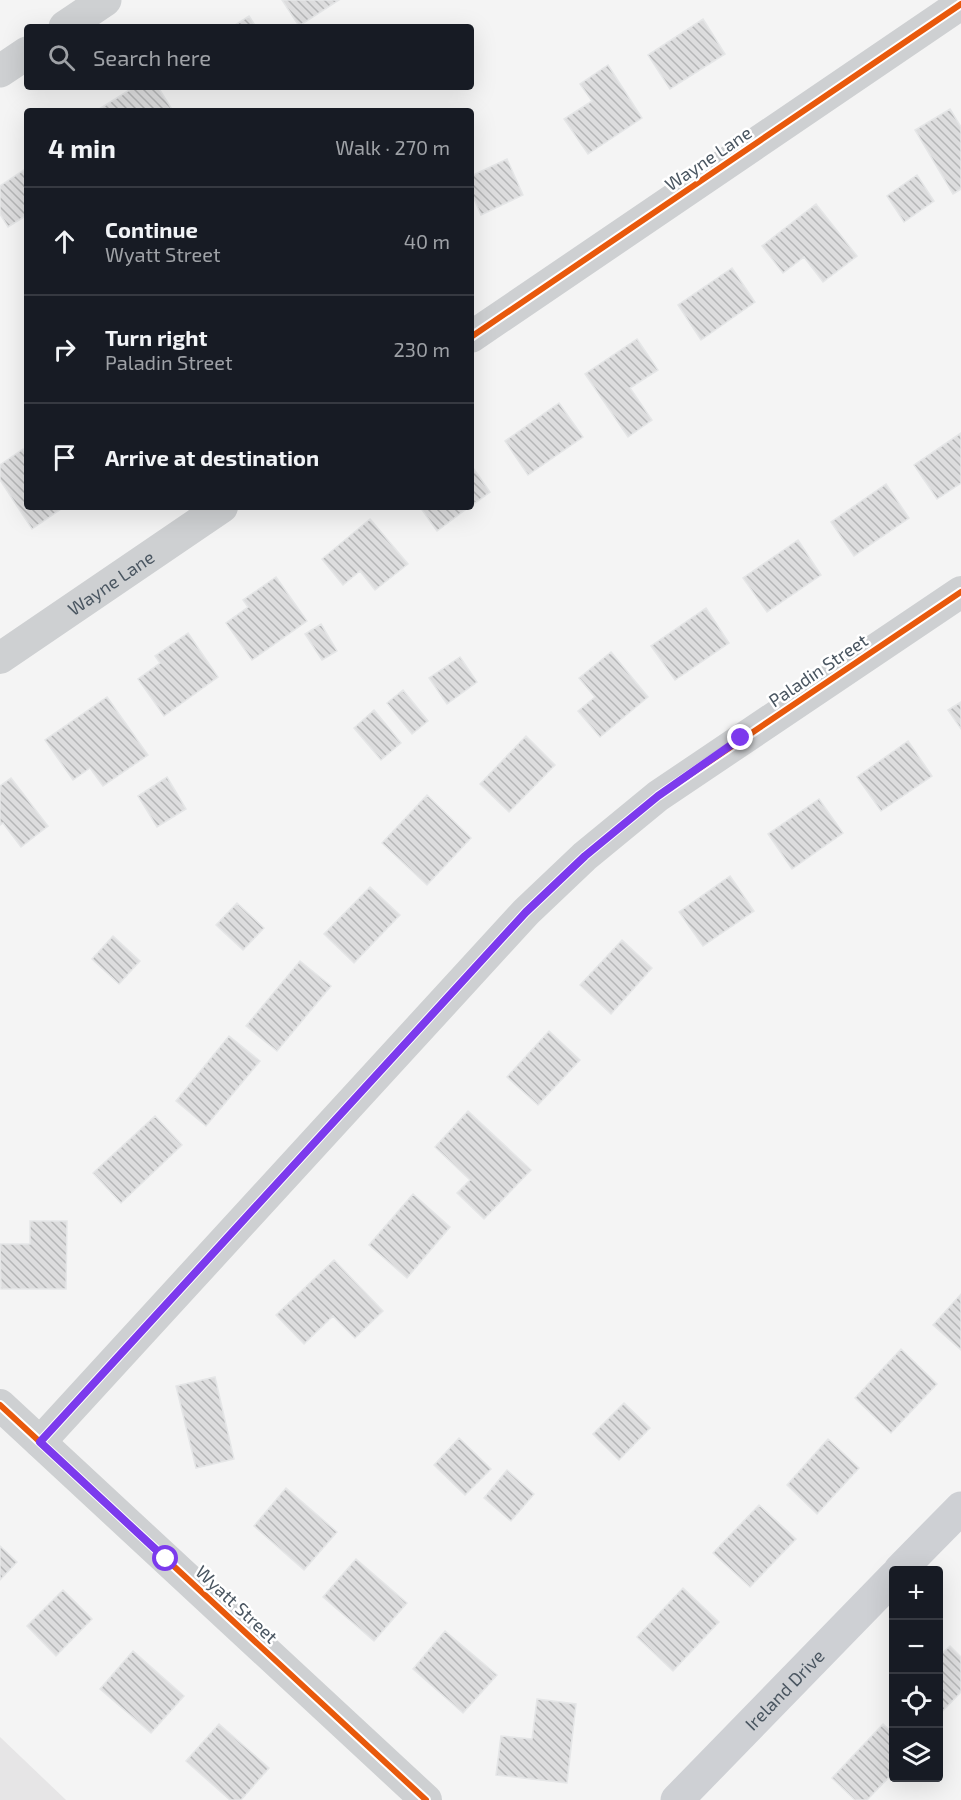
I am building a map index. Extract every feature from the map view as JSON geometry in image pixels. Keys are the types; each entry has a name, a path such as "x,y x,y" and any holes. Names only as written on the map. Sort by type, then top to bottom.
{"main road":[{"path":"904,1566 961,1508"},
{"name":"Ireland Drive","path":"676,1800 889,1582"}],"street":[{"path":"69,24 105,0"},
{"name":"Wayne Lane","path":"474,335 961,4"},
{"path":"0,71 24,55"},
{"name":"Wayne Lane","path":"0,658 218,510"},
{"name":"Paladin Street","path":"40,1442 526,912 585,856 667,790 961,592"},
{"name":"Wyatt Street","path":"0,1405 426,1800"}],"shaded area":[{"path":"0,1737 66,1800 0,1800"}],"building":[{"path":"282,0 339,0 302,24 298,24"},
{"path":"249,16 254,24 237,24"},
{"path":"703,19 725,54 670,89 648,55"},
{"path":"608,65 642,118 588,154 564,119 592,101 580,84"},
{"path":"129,90 160,90 171,108 101,108"},
{"path":"950,109 961,127 961,189 953,194 915,130"},
{"path":"507,159 523,195 481,215 474,199 474,175"},
{"path":"24,170 24,217 8,227 0,214 0,186"},
{"path":"917,175 934,201 904,222 887,196"},
{"path":"816,204 857,256 823,282 804,257 783,273 762,246"},
{"path":"732,268 755,302 701,340 678,305"},
{"path":"637,339 658,370 630,388 652,420 628,437 585,374"},
{"path":"559,403 583,437 528,475 505,441"},
{"path":"961,433 961,483 937,499 914,465"},
{"path":"23,449 24,510 60,510 32,529 0,480 0,465"},
{"path":"474,469 490,492 474,504"},
{"path":"886,484 909,518 854,556 831,522"},
{"path":"422,510 465,510 437,531"},
{"path":"370,519 408,564 375,590 360,571 343,585 322,559"},
{"path":"798,540 821,575 767,612 743,578"},
{"path":"276,577 307,621 252,660 226,623 248,607 243,600"},
{"path":"706,608 729,643 675,680 651,646"},
{"path":"321,624 337,651 322,660 305,634"},
{"path":"188,633 218,677 164,716 138,679 160,663 155,656"},
{"path":"611,652 648,697 600,737 578,711 595,697 579,678"},
{"path":"460,657 477,682 447,704 429,678"},
{"path":"403,690 428,721 412,734 387,703"},
{"path":"107,697 148,755 103,786 90,768 73,780 45,740"},
{"path":"961,702 961,729 948,710"},
{"path":"374,710 401,743 381,760 354,728"},
{"path":"526,736 555,765 509,812 480,784"},
{"path":"908,741 932,776 881,811 857,777"},
{"path":"167,777 186,809 157,827 138,796"},
{"path":"11,778 48,826 21,847 3,823 0,825 0,786"},
{"path":"427,795 471,838 427,885 382,843"},
{"path":"819,799 843,833 792,869 768,834"},
{"path":"730,876 754,911 703,946 679,912"},
{"path":"370,887 400,915 354,963 324,934"},
{"path":"237,903 264,928 243,950 216,925"},
{"path":"113,936 140,961 119,984 92,959"},
{"path":"622,940 652,968 611,1014 580,985"},
{"path":"300,961 331,986 277,1051 246,1026"},
{"path":"549,1031 580,1060 538,1105 507,1077"},
{"path":"229,1036 260,1061 206,1126 176,1101"},
{"path":"468,1111 531,1170 484,1219 457,1193 470,1180 435,1147"},
{"path":"155,1116 182,1145 121,1203 93,1173"},
{"path":"413,1194 450,1227 407,1278 369,1245"},
{"path":"30,1221 67,1221 66,1289 1,1289 0,1244 30,1244"},
{"path":"334,1260 383,1311 355,1338 333,1316 304,1344 276,1315"},
{"path":"961,1294 961,1350 933,1325"},
{"path":"901,1349 937,1384 891,1433 855,1398"},
{"path":"215,1377 234,1459 196,1468 176,1386"},
{"path":"624,1403 650,1428 619,1460 593,1434"},
{"path":"459,1438 491,1469 465,1495 434,1465"},
{"path":"828,1439 859,1468 817,1514 787,1485"},
{"path":"507,1470 534,1494 511,1521 484,1498"},
{"path":"286,1488 337,1532 304,1570 254,1526"},
{"path":"759,1505 796,1539 750,1587 713,1553"},
{"path":"0,1546 17,1562 0,1580"},
{"path":"356,1559 407,1603 374,1641 323,1597"},
{"path":"683,1588 719,1622 673,1671 637,1637"},
{"path":"63,1590 92,1619 56,1656 27,1626"},
{"path":"445,1631 497,1675 463,1713 413,1669"},
{"path":"950,1646 961,1657 961,1692 943,1711 943,1674 943,1652"},
{"path":"133,1651 184,1696 151,1733 100,1689"},
{"path":"537,1699 576,1704 567,1783 496,1775 501,1736 532,1739"},
{"path":"219,1724 269,1768 241,1800 230,1800 186,1761"},
{"path":"883,1724 889,1729 889,1777 867,1800 855,1800 832,1778"}],"cycle path":[{"path":"474,335 961,4"},
{"path":"40,1442 526,912 585,856 658,796 961,592"},
{"path":"0,1405 426,1800"}],"route":[{"path":"166,1559 40,1442 526,912 585,856 658,796 741,738"}]}
